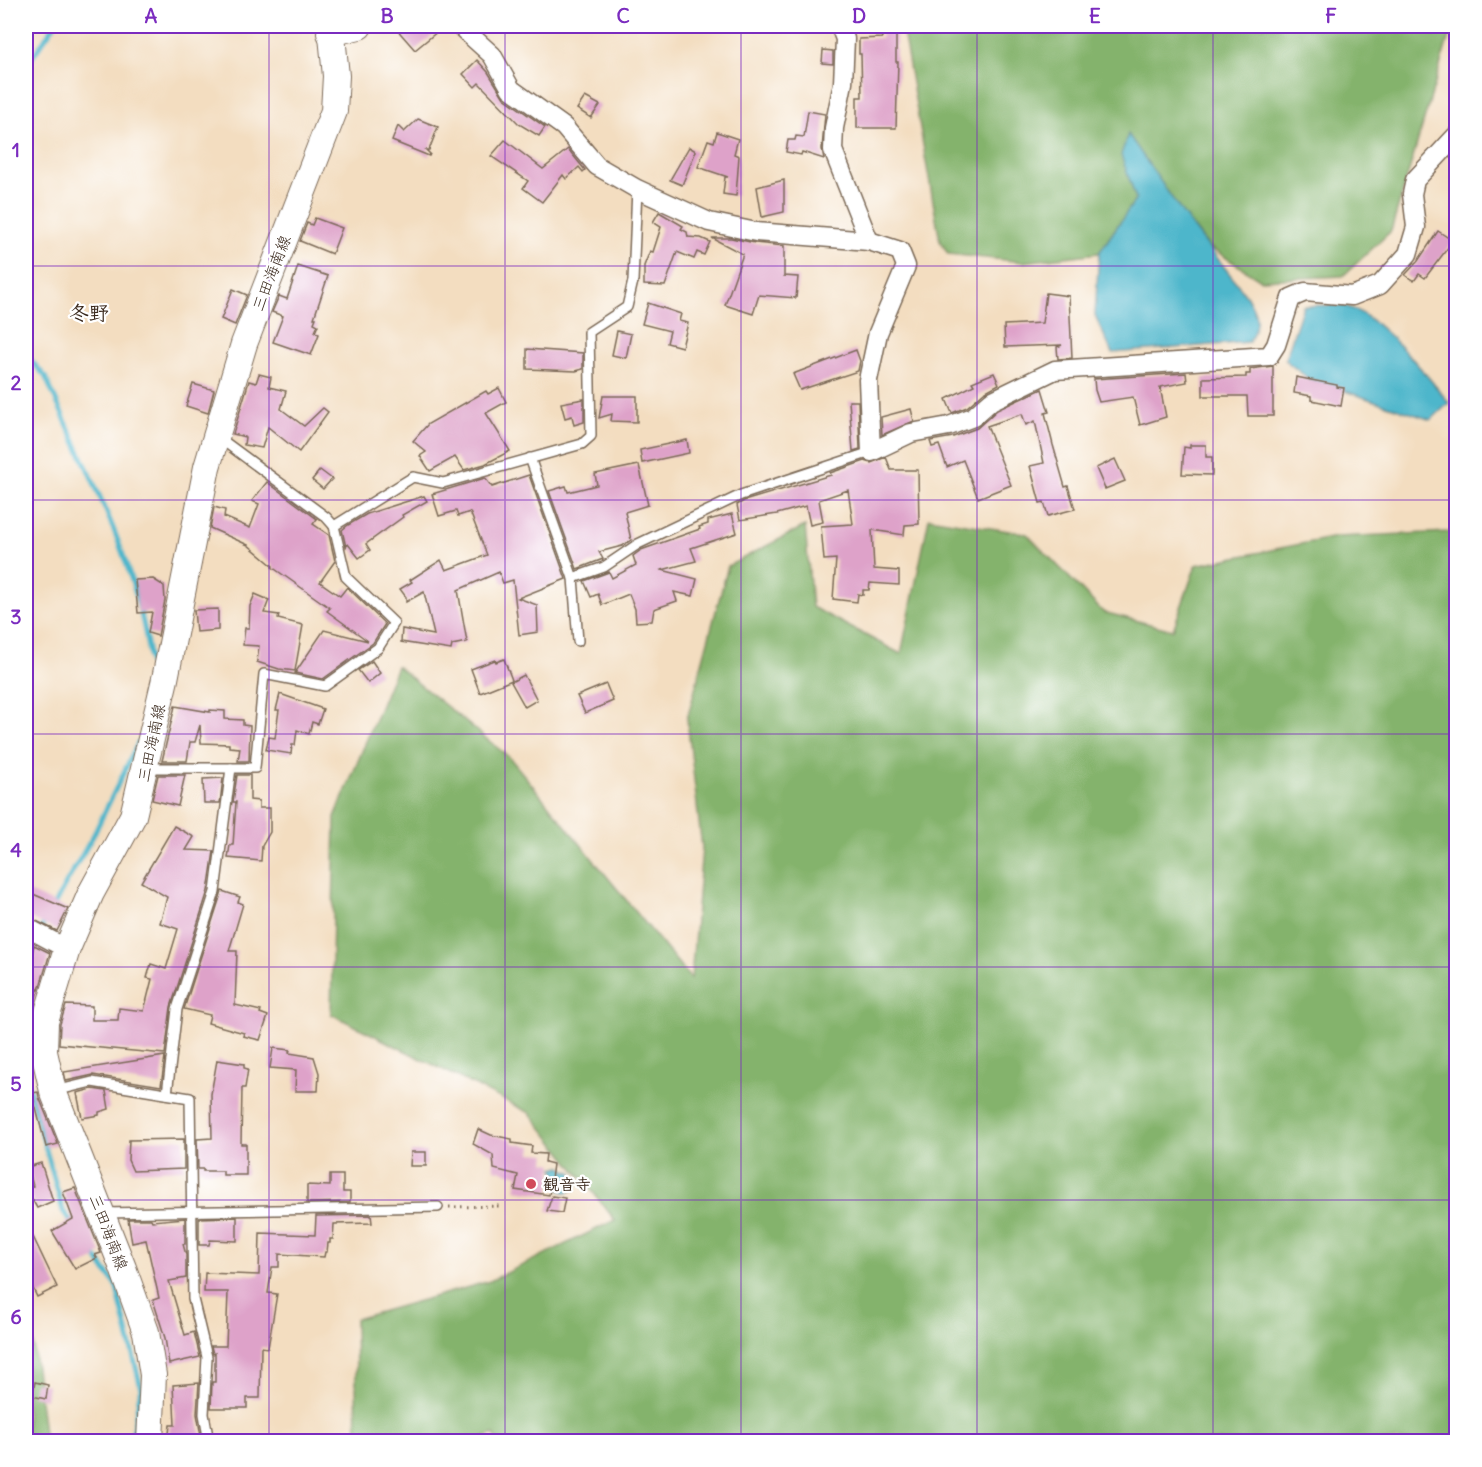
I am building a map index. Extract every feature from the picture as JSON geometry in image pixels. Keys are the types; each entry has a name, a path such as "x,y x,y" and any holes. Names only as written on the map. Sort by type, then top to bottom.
{"main road":[{"path":"329,28 359,26"},
{"name":"三田海南線","path":"150,1442 153,1375 146,1332 53,1091 44,1052 45,1022 67,949 91,892 133,816 146,768 207,467 216,435 244,344 334,111 336,76 329,28"}],"street":[{"path":"460,26 492,55 511,89 564,127 597,166 637,189 709,222 756,232 870,241 900,251 906,266 878,333 868,380 871,452 911,433 949,426 973,417 991,401 1055,370 1269,356 1276,345 1291,298 1305,292 1352,296 1380,285 1408,254 1416,227 1412,194 1415,180 1456,136"},
{"path":"840,26 845,39 843,83 834,128 833,150 870,241"},
{"path":"26,927 67,949"}],"lane":[{"path":"334,526 413,477 442,483 582,444 591,436 589,332 627,307 633,281 637,189"},
{"path":"146,768 255,768 264,674 325,686 378,648 394,623 346,577 334,526 326,517 216,435"},
{"path":"573,578 604,567 638,544 741,495 871,452"},
{"path":"530,458 573,578 578,641"},
{"path":"167,1094 177,1009 215,892 231,768"},
{"path":"53,1091 92,1082 190,1098 193,1299 207,1357 204,1414 209,1442"},
{"path":"102,1213 438,1207"}],"path":[{"path":"438,1207 502,1206"}],"green space":[{"path":"902,26 1452,26 1391,231 1343,276 1261,280 1209,247 1183,214 1122,155 1136,199 1099,253 1023,262 948,254 940,241"},
{"path":"929,518 1027,534 1103,612 1173,630 1196,565 1336,537 1451,532 1456,526 1456,1441 498,1442 494,1434 473,1442 357,1441 355,1319 490,1281 615,1220 530,1113 331,1014 335,817 397,666 510,758 691,979 702,848 687,719 728,566 805,526 812,607 901,654"},
{"path":"26,1312 31,1327 45,1441 26,1441"}],"water":[{"path":"1128,134 1183,214 1246,295 1256,318 1255,329 1249,342 1112,353 1095,315 1099,253 1136,199 1121,155"},
{"path":"1303,306 1345,306 1372,320 1402,347 1449,403 1431,420 1309,379 1285,360"},
{"path":"560,1166 572,1172 577,1181 576,1188 567,1193 559,1190 559,1178 554,1168"}],"building":[{"path":"394,26 444,26 415,50"},
{"path":"880,26 896,26 896,62 898,62 896,128 857,128 857,97 862,97 859,39 882,38"},
{"path":"823,50 833,51 833,64 822,63"},
{"path":"477,60 488,72 504,98 545,127 539,136 519,124 479,83 475,87 463,74"},
{"path":"585,97 600,105 591,118 577,109"},
{"path":"808,111 825,114 822,149 824,159 802,152 801,155 786,152 788,140 795,140 796,136 804,137"},
{"path":"418,119 438,127 429,150 426,150 429,156 392,141 398,126 404,132"},
{"path":"717,132 738,139 734,154 739,156 736,196 723,194 725,177 728,177 698,167 708,140 714,142"},
{"path":"505,140 543,169 568,149 585,170 583,172 579,167 566,179 563,175 542,202 523,188 528,181 491,156"},
{"path":"689,147 696,151 682,185 670,180"},
{"path":"784,180 784,212 762,217 757,187"},
{"path":"659,212 683,226 681,229 687,232 688,237 701,238 710,242 704,255 697,252 694,259 677,252 665,286 644,285 644,266 650,251 653,252 661,227 653,222"},
{"path":"315,218 342,228 332,254 300,241 307,223 312,225"},
{"path":"1438,231 1453,241 1425,278 1419,274 1414,281 1405,275 1418,261"},
{"path":"712,238 731,238 784,246 784,276 798,277 796,298 759,295 753,314 725,305 743,254"},
{"path":"298,266 328,276 314,318 316,318 314,323 318,325 315,332 319,334 311,355 273,342 283,316 272,312 279,296 287,299"},
{"path":"233,289 247,295 235,325 221,319"},
{"path":"1046,293 1069,296 1072,358 1058,359 1057,347 1062,345 1005,347 1004,325 1042,323"},
{"path":"648,303 681,314 679,321 688,323 682,347 667,343 670,331 642,324"},
{"path":"617,331 631,334 626,358 612,355"},
{"path":"527,349 583,353 583,369 576,371 527,369"},
{"path":"856,350 860,361 858,371 800,390 793,374"},
{"path":"1273,366 1273,416 1248,416 1247,396 1203,396 1203,378 1246,377 1246,374 1250,374 1250,369"},
{"path":"994,373 999,384 984,392 967,407 952,413 946,399 974,385 972,382"},
{"path":"1186,373 1187,382 1160,387 1166,417 1140,425 1133,397 1099,402 1095,390 1094,379"},
{"path":"259,374 271,377 269,387 286,391 281,409 304,426 323,408 328,412 299,452 268,427 262,448 244,445 245,437 233,434 249,381 256,383"},
{"path":"1296,377 1344,388 1341,406 1311,400 1311,396 1294,393"},
{"path":"193,384 214,390 208,413 186,406"},
{"path":"499,388 506,402 486,413 510,451 485,464 464,470 455,457 430,471 420,456 426,452 413,441 428,424 486,391 488,394"},
{"path":"1042,389 1049,412 1045,413 1053,445 1065,487 1068,486 1075,509 1048,516 1044,502 1040,503 1030,466 1044,463 1035,421 1026,425 1022,414 987,426 1011,485 978,498 963,460 947,467 939,445 932,447 930,441 953,437 977,428 997,410"},
{"path":"603,396 637,396 637,422 611,421 612,414 599,418"},
{"path":"584,399 584,422 574,425 572,416 565,418 561,403"},
{"path":"849,401 858,401 860,449 853,451"},
{"path":"911,409 914,421 882,435 881,417"},
{"path":"687,440 689,453 642,463 640,450"},
{"path":"1190,445 1206,445 1206,457 1212,457 1212,475 1182,474 1184,447 1190,448"},
{"path":"886,457 891,470 918,470 919,524 905,525 904,535 872,530 874,569 899,571 899,585 870,583 869,590 863,590 863,595 858,594 857,602 833,599 836,559 824,560 821,526 853,524 848,490 819,500 823,522 810,525 806,506 777,514 740,520 737,505 744,501 831,475 830,473 865,461 871,463"},
{"path":"1115,459 1125,481 1105,489 1096,468"},
{"path":"639,465 648,505 625,512 631,540 622,546 599,552 603,559 577,569 549,491 566,486 568,492 597,485 595,474"},
{"path":"320,470 332,479 323,489 312,480"},
{"path":"529,475 566,579 518,598 537,605 538,632 519,635 513,580 503,583 499,572 458,590 467,642 452,645 451,650 401,642 402,629 434,635 424,592 406,602 406,597 400,589 441,560 446,570 487,555 470,512 458,516 456,511 439,516 432,494 485,478 492,487"},
{"path":"267,482 317,519 313,524 329,535 335,561 320,582 340,596 347,587 385,624 373,643 323,679 295,673 324,630 368,641 327,611 330,608 272,567 248,545 210,528 214,507 225,510 224,517 250,528 259,504 252,501"},
{"path":"424,496 427,501 402,515 403,517 366,544 370,550 359,558 348,544 346,547 342,530 348,525 367,514"},
{"path":"732,514 737,533 691,548 696,561 662,570 697,579 693,596 674,592 677,601 654,609 652,621 636,622 635,609 629,594 602,605 598,594 591,597 584,581 609,572 612,578 636,565 633,556 641,550 700,529 699,527 708,524 708,520"},
{"path":"153,579 164,586 165,600 158,636 148,633 152,612 138,613 135,580"},
{"path":"255,594 269,600 264,613 279,615 278,619 303,625 295,671 257,662 259,646 243,645 245,628 249,628 250,606"},
{"path":"218,609 218,630 196,632 194,610"},
{"path":"504,659 512,680 480,693 471,669"},
{"path":"372,661 380,673 368,683 358,670"},
{"path":"524,675 537,700 525,707 511,682"},
{"path":"606,684 613,701 585,713 577,696"},
{"path":"280,694 323,709 318,724 312,722 309,734 297,730 291,754 266,750 269,737 275,738 279,710 276,710"},
{"path":"175,706 210,712 210,710 225,711 225,719 243,720 243,725 250,726 249,761 238,761 240,748 229,747 229,744 201,743 200,725 195,742 190,742 187,761 162,761"},
{"path":"158,775 185,775 178,806 152,800"},
{"path":"237,775 250,775 250,800 259,801 259,808 270,808 270,832 262,846 261,861 228,858 230,845 233,845 236,802 233,802"},
{"path":"223,778 220,803 204,803 203,779"},
{"path":"174,826 194,837 186,850 214,851 208,891 171,1007 165,1054 59,1044 60,1024 66,1005 92,1006 92,1020 118,1020 119,1008 144,1011 152,979 147,978 151,964 166,969 178,929 160,923 167,897 141,882"},
{"path":"26,891 68,909 57,931 26,916"},
{"path":"222,891 240,897 238,902 243,904 229,951 237,951 235,1005 261,1011 260,1013 268,1016 260,1040 208,1023 210,1015 184,1009"},
{"path":"34,945 50,953 31,1018 29,1044 26,1043 26,980"},
{"path":"273,1048 314,1057 319,1073 318,1091 295,1091 296,1070 270,1068"},
{"path":"165,1056 161,1086 93,1075 66,1081 64,1072"},
{"path":"217,1060 244,1064 244,1068 248,1069 245,1088 242,1088 241,1144 246,1144 246,1175 223,1175 223,1171 198,1169 197,1139 212,1138 211,1094"},
{"path":"92,1089 106,1091 109,1109 99,1112 99,1115 82,1118 77,1093"},
{"path":"38,1092 58,1144 46,1147 32,1093"},
{"path":"478,1129 491,1135 512,1139 512,1143 532,1146 531,1153 546,1154 545,1162 553,1164 549,1195 515,1190 518,1175 494,1169 493,1155 473,1144"},
{"path":"184,1139 184,1169 133,1171 128,1160 129,1140"},
{"path":"411,1152 426,1152 426,1166 410,1166"},
{"path":"41,1163 53,1201 37,1208 26,1189 33,1186 28,1167"},
{"path":"330,1175 343,1175 343,1192 350,1192 350,1202 307,1203 307,1185 330,1186"},
{"path":"75,1188 101,1253 95,1255 97,1258 75,1269 52,1231 73,1219 63,1192"},
{"path":"552,1196 565,1198 562,1213 547,1211"},
{"path":"371,1215 372,1223 334,1224 333,1239 330,1239 328,1243 324,1257 279,1254 279,1267 272,1267 268,1293 277,1294 268,1348 261,1347 260,1398 247,1398 247,1408 211,1408 212,1382 215,1382 215,1353 213,1354 211,1346 226,1346 228,1292 204,1292 205,1273 259,1275 260,1233 315,1235 316,1216"},
{"path":"237,1217 237,1241 210,1240 209,1245 199,1245 199,1218"},
{"path":"185,1218 185,1244 183,1244 186,1255 186,1278 169,1281 185,1335 194,1332 200,1357 169,1364 165,1338 153,1300 159,1298 146,1240 132,1243 128,1219 151,1219 152,1221"},
{"path":"26,1222 57,1287 37,1297 26,1274"},
{"path":"35,1382 48,1385 46,1399 32,1396"},
{"path":"199,1383 197,1414 202,1442 168,1442 170,1425 175,1425 173,1385"}],"waterway":[{"path":"26,66 54,26"},
{"path":"26,355 45,376 106,510 119,544 141,613 152,685"},
{"path":"52,908 93,836 138,743"},
{"path":"26,982 29,953 46,919"},
{"path":"26,1077 63,1211 74,1226"},
{"path":"93,1253 116,1285 141,1388 131,1442"}],"place":[{"name":"観音寺","path":"531,1184"}],"district":[{"name":"冬野","path":"89,313"}]}
